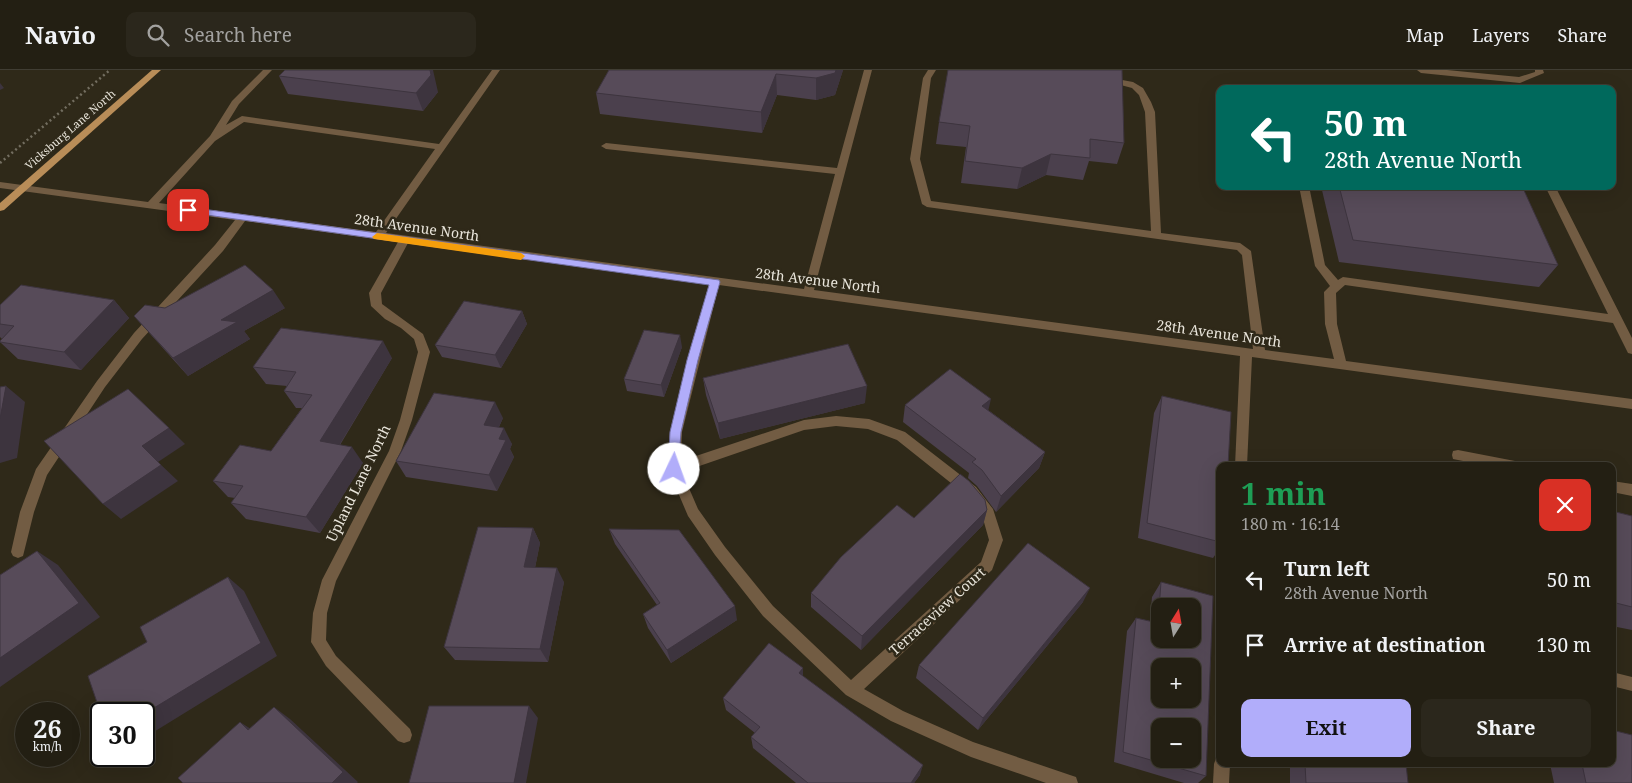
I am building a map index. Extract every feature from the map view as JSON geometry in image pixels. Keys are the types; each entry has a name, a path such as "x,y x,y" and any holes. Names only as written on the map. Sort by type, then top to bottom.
{"main road":[{"name":"Vicksburg Lane North","path":"0,208 156,70"}],"street":[{"path":"151,205 212,139 234,103 268,70"},
{"path":"378,237 496,70"},
{"path":"808,293 868,70"},
{"path":"932,70 927,78 915,159 927,204 1240,247 1246,254 1260,354"},
{"path":"1421,70 1520,80 1540,73 1539,70"},
{"path":"1098,79 1127,82 1138,86 1145,95 1150,112 1156,235"},
{"path":"212,139 242,119 442,147"},
{"path":"606,146 841,172"},
{"name":"28th Avenue North","path":"0,185 243,217 404,241 808,293 1632,404"},
{"path":"1305,190 1320,266 1337,286"},
{"path":"1552,190 1632,350"},
{"path":"18,552 27,512 41,473 101,384 138,336 218,248 243,217"},
{"name":"Upland Lane North","path":"404,241 375,292 377,306 419,337 424,352 406,420 395,451 329,580 320,613 318,642 331,661 404,734"},
{"path":"1342,365 1332,324 1330,292 1343,281 1616,319"},
{"path":"715,282 693,360 676,432 674,469 693,512 720,551 768,611 851,690 897,716 971,748 1070,783"},
{"path":"1241,462 1246,389 1246,352"},
{"name":"Terraceview Court","path":"674,469 804,425 836,421 869,424 901,436 971,491 988,513 996,540 987,566 851,690"},
{"path":"1458,455 1494,462"},
{"path":"1616,487 1632,490"},
{"path":"1616,681 1632,684"},
{"path":"1220,783 1222,767"}],"path":[{"path":"0,164 110,70"}],"building":[{"path":"285,70 430,70 431,75 416,93 279,76"},
{"path":"609,70 836,70 835,73 816,78 776,74 761,112 596,93"},
{"path":"948,70 1122,70 1124,143 1090,139 1090,158 1051,154 1022,168 965,161 970,126 939,122"},
{"path":"1340,190 1524,190 1558,265 1353,240"},
{"path":"245,265 273,290 221,320 237,322 173,358 134,316 145,305 165,308"},
{"path":"21,285 114,300 64,352 0,342 14,326 0,324 0,305"},
{"path":"464,301 522,311 495,355 435,345"},
{"path":"281,328 383,341 320,441 352,447 306,517 231,503 243,486 213,481 240,445 271,451 312,395 284,391 296,372 253,367"},
{"path":"644,330 680,335 661,385 624,379"},
{"path":"848,344 867,386 718,423 703,378"},
{"path":"950,369 991,399 982,406 1045,452 1001,496 982,470 972,462 976,459 905,405"},
{"path":"6,386 0,419 0,387"},
{"path":"128,389 169,428 142,446 161,465 103,504 44,441"},
{"path":"434,393 495,402 484,425 504,428 499,439 506,440 489,475 396,461"},
{"path":"1162,396 1231,412 1228,462 1216,462 1216,541 1147,523"},
{"path":"960,474 969,481 985,500 987,510 862,636 811,593 841,557 897,505 914,518"},
{"path":"1616,512 1632,516 1632,607 1616,603"},
{"path":"478,527 533,528 524,567 557,568 540,649 444,647"},
{"path":"609,529 679,530 735,606 667,650 643,614 660,603"},
{"path":"1028,543 1090,588 983,718 919,665"},
{"path":"37,551 79,603 0,658 0,575"},
{"path":"228,577 261,643 155,707 155,702 97,702 88,676 147,642 140,627"},
{"path":"1161,582 1213,596 1206,776 1178,768 1201,768 1201,718 1151,718 1151,760 1123,752 1136,618 1151,621 1151,648 1201,648 1201,598 1160,598"},
{"path":"769,643 803,668 799,673 923,765 911,783 808,783 751,737 760,727 723,698"},
{"path":"429,706 529,706 514,783 409,783"},
{"path":"274,707 343,772 332,783 183,783 178,778 240,722 248,730"},
{"path":"1616,731 1632,735 1632,783 1586,783 1583,767 1616,767"},
{"path":"1305,767 1406,767 1408,783 1306,783"}],"slow traffic":[{"path":"377,237 521,256"}],"route":[{"path":"188,210 715,282 693,360 676,432 674,469"}]}
